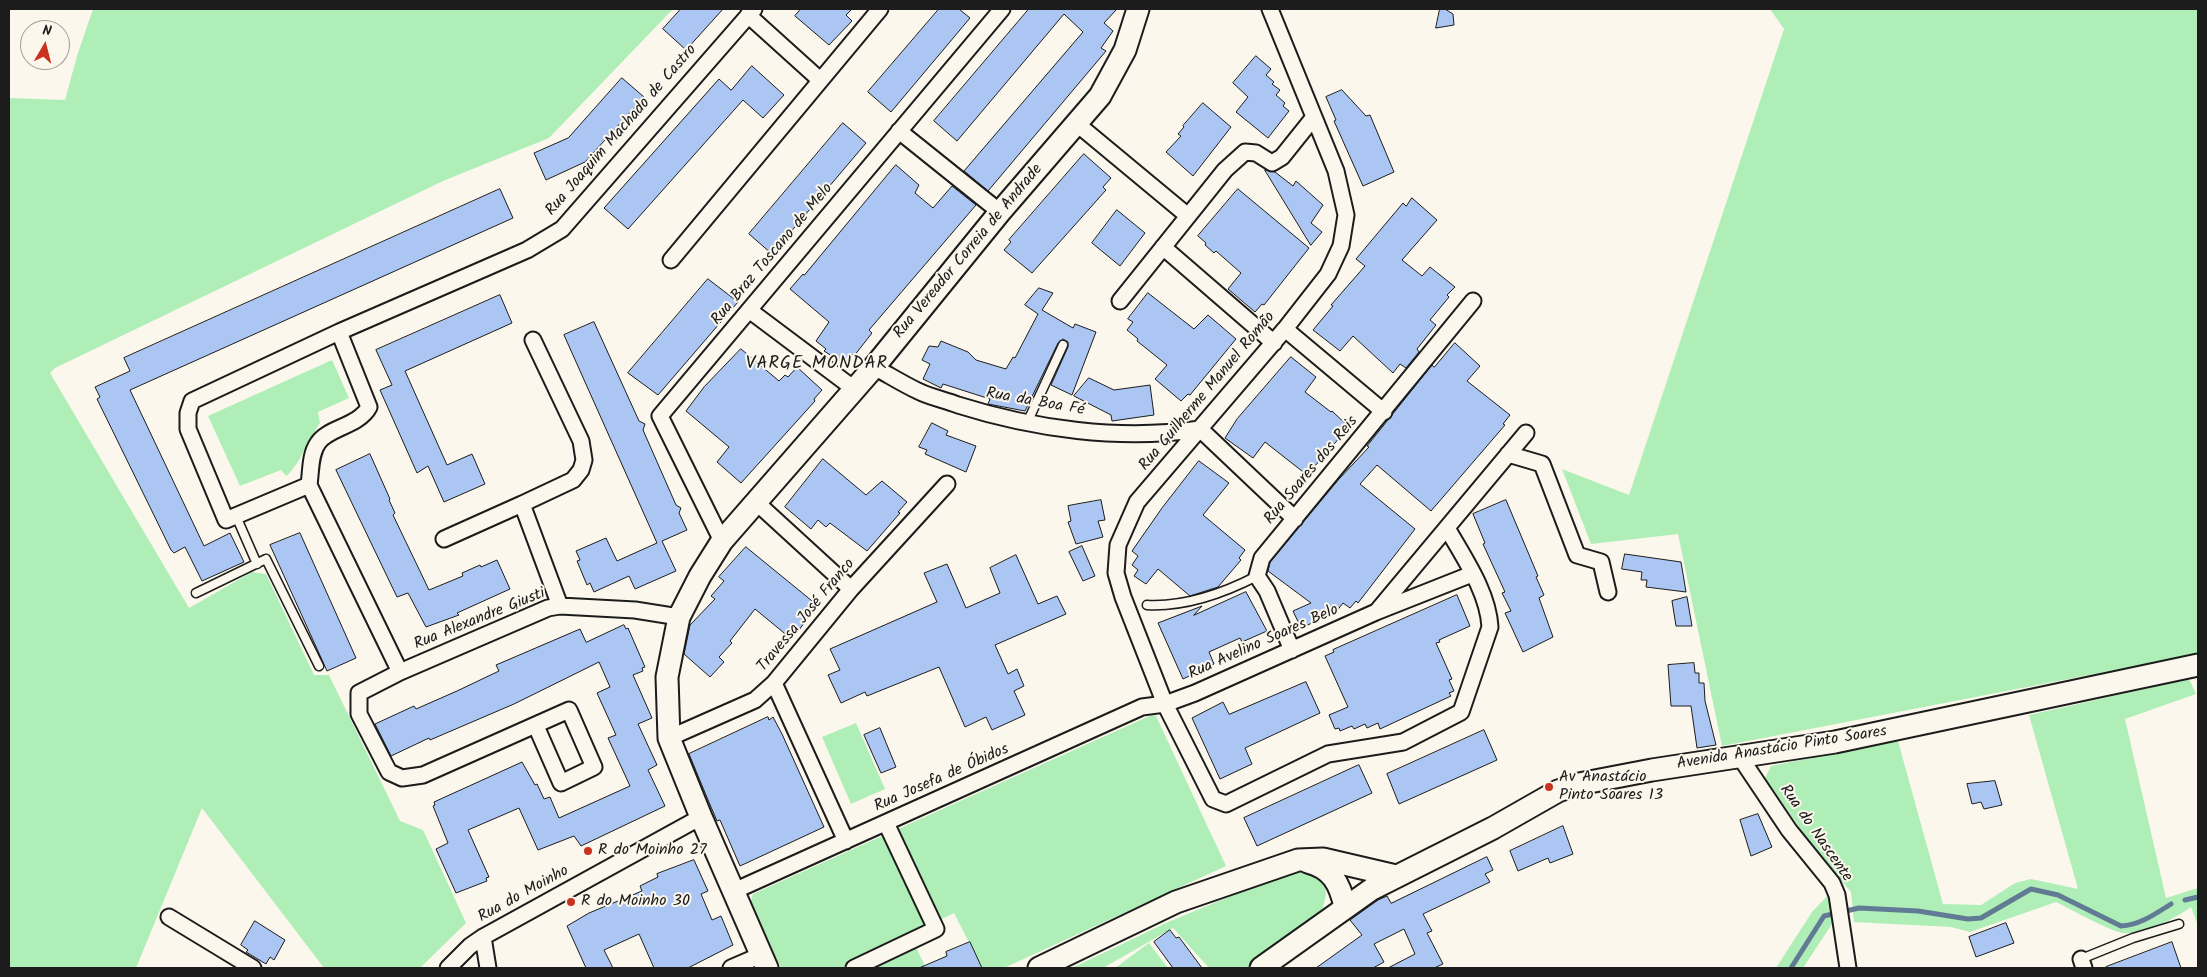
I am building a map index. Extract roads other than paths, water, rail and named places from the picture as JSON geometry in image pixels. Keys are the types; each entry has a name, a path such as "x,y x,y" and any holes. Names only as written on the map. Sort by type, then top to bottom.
{"street":[{"path":"671,260 880,9"},
{"name":"Rua Braz Toscano de Melo","path":"722,541 660,416 1002,9"},
{"name":"Rua Vereador Correia de Andrade","path":"764,962 669,738 667,677 679,617 700,576 722,541 853,388 874,367 1000,212 1100,96 1125,50 1138,9"},
{"name":"Rua Guilherme Manuel Romão","path":"1270,9 1336,171 1346,215 1341,246 1328,274 1274,343 1137,502 1118,545 1116,573 1122,596 1166,704 1213,798 1226,804 1328,754 1403,742 1461,712 1490,627 1489,612 1472,574"},
{"path":"751,12 820,80"},
{"name":"Rua Joaquim Machado de Castro","path":"236,516 226,520 188,429 188,413 192,401 339,332 527,250 562,229 751,12"},
{"path":"1120,301 1225,170 1245,152 1256,153 1272,163 1282,157 1314,117"},
{"path":"1076,124 1188,216"},
{"path":"900,131 1000,212"},
{"path":"1163,248 1274,343"},
{"name":"Rua Soares dos Reis","path":"1258,576 1262,558 1384,412 1473,301"},
{"path":"749,310 853,388"},
{"path":"1285,328 1384,412"},
{"path":"339,332 369,407 364,415 319,440 314,450 309,485 400,672"},
{"path":"444,538 573,480 581,470 584,460 581,441 533,340"},
{"name":"Rua da Boa Fé","path":"874,367 919,392 986,414 1027,423 1120,433 1178,432 1200,429"},
{"path":"1200,429 1295,519"},
{"name":"Rua Avelino Soares Belo","path":"1376,612 1526,433"},
{"path":"1508,454 1542,464 1577,555 1601,562 1608,592"},
{"name":"Travessa José Franco","path":"669,738 755,700 774,683 851,589 947,484"},
{"path":"236,516 309,485"},
{"path":"756,502 851,589"},
{"path":"522,504 560,606"},
{"path":"1447,528 1472,574"},
{"name":"Rua Avelino Soares Belo","path":"1166,704 1376,612 1472,574"},
{"path":"1258,576 1267,591 1292,650"},
{"name":"Rua Alexandre Giusti","path":"536,726 423,775 402,778 389,772 382,762 359,714 359,693 400,672 548,608 560,606 634,610 679,617"},
{"name":"Avenida Anastácio Pinto Soares","path":"1366,893 1493,828 1558,791 1579,784 1652,770 1873,734 2198,665"},
{"path":"774,683 846,841"},
{"name":"Rua Josefa de Óbidos","path":"734,891 1142,707 1166,704"},
{"path":"569,710 594,767 561,783 536,726 569,710"},
{"name":"Rua do Nascente","path":"1740,757 1789,830 1832,883 1838,896 1848,968"},
{"name":"Rua do Moinho","path":"448,968 470,946 483,937 701,817"},
{"path":"854,968 936,929 886,823"},
{"path":"1039,968 1176,902 1298,860 1323,858 1396,876"},
{"path":"1298,860 1327,870 1335,877 1343,898"},
{"path":"1261,968 1343,898 1366,893 1362,875 1350,865"},
{"path":"169,916 253,968"},
{"path":"483,937 488,968"},
{"path":"734,968 764,962"}],"lane":[{"path":"1027,423 1063,345"},
{"path":"236,516 257,564"},
{"path":"196,593 266,559 319,666"},
{"path":"1147,605 1158,606 1227,592 1258,576"},
{"path":"2083,964 2133,938 2179,924"}],"waterway":[{"path":"1791,968 1824,916 1859,908 1918,911 1968,919 1981,918 2031,889 2058,895 2121,926 2141,921 2171,904"},
{"path":"2185,900 2198,897"}],"place":[{"name":"Av Anastácio Pinto Soares 13","path":"1549,787"},
{"name":"R do Moinho 27","path":"588,851"},
{"name":"R do Moinho 30","path":"571,902"}],"district":[{"name":"VARGE MONDAR","path":"817,365"}]}
